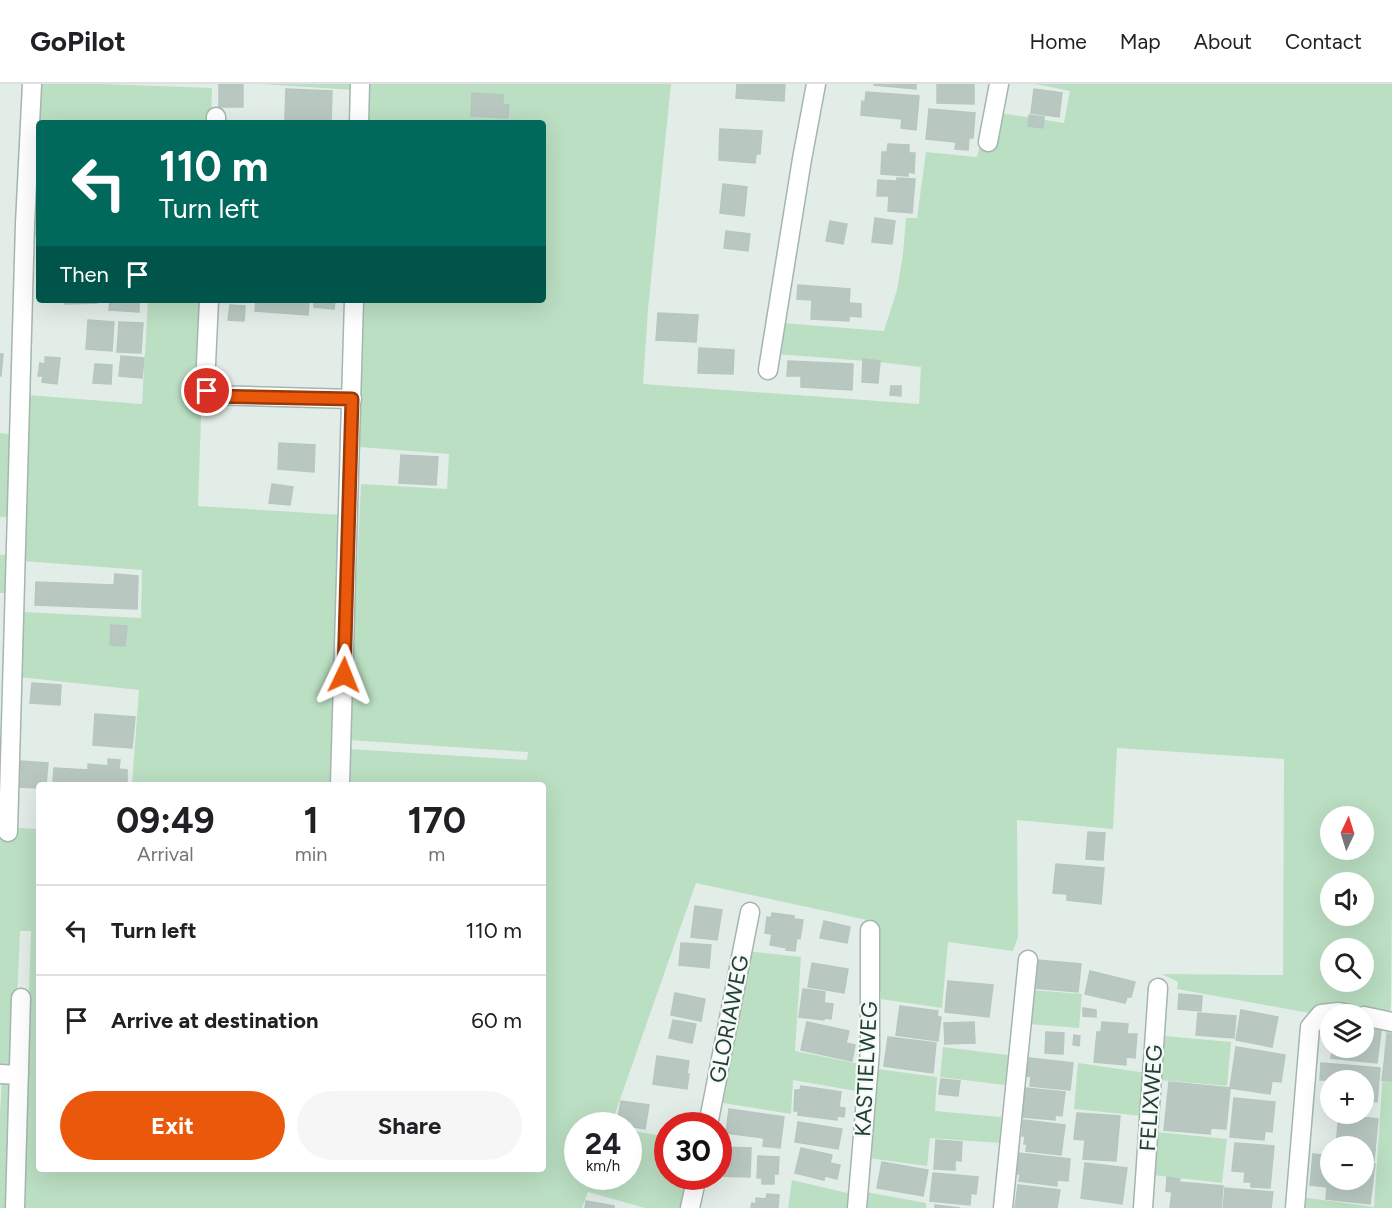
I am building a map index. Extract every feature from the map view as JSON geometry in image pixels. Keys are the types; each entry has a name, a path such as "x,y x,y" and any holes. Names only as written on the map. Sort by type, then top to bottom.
{"street":[{"path":"8,832 25,224 32,84"},
{"path":"359,120 360,84"},
{"path":"768,370 816,84"},
{"path":"988,142 999,84"},
{"path":"208,303 205,385 211,396 352,399"},
{"path":"340,782 354,303"},
{"name":"GLORIAWEG","path":"711,1112 750,912"},
{"name":"KASTIELWEG","path":"857,1208 870,1051 870,930"},
{"path":"1004,1208 1028,960"},
{"name":"FELIXWEG","path":"1143,1208 1158,988"},
{"path":"15,1208 21,998"},
{"path":"1295,1208 1310,1027 1320,1015"},
{"path":"1374,1019 1392,1022"},
{"path":"0,1074 19,1075"},
{"path":"690,1208 694,1190"}],"green space":[{"path":"40,84 212,88 211,120 39,120"},
{"path":"261,84 353,84 353,90"},
{"path":"370,84 671,84 648,309 643,384 919,404 921,367 776,354 782,323 884,331 897,290 906,218 917,218 926,152 977,157 979,149 992,150 1000,113 1064,123 1070,91 1035,84 1392,84 1392,901 1389,1016 1374,1013 1374,1004 1320,1004 1320,1013 1315,1014 1177,989 1178,982 1162,974 1283,975 1284,759 1117,748 1113,829 1017,820 1018,937 1013,951 948,942 942,1008 881,999 881,991 871,991 865,970 867,920 696,883 616,1112 564,1112 564,1190 642,1190 642,1132 654,1135 654,1190 687,1190 683,1208 645,1208 588,1192 582,1208 22,1208 31,931 20,931 14,1071 0,1071 0,835 17,835 19,828 36,829 36,1172 546,1172 546,782 348,782 350,749 527,760 528,752 349,740 361,484 447,489 449,454 360,447 364,303 546,303 546,120 369,120"},
{"path":"36,201 36,236 34,236"},
{"path":"148,303 205,303 198,506 343,515 334,782 132,782 139,690 19,677 23,612 141,618 142,570 23,561 28,466 28,395 142,404"},
{"path":"0,433 14,435 12,517 0,517"},
{"path":"12,554 10,593 0,593 0,555"},
{"path":"747,951 801,957 795,1051 865,1065 862,1092 793,1080 791,1114 717,1102"},
{"path":"1032,990 1082,994 1079,1028 1029,1024"},
{"path":"1386,1026 1392,1027 1392,1208 1300,1208 1301,1197 1374,1207"},
{"path":"1165,1036 1231,1042 1227,1086 1160,1080"},
{"path":"943,1047 1008,1055 1005,1085 940,1077"},
{"path":"1078,1063 1147,1073 1143,1116 1074,1109"},
{"path":"877,1069 937,1077 935,1111 1001,1117 1000,1143 930,1138 927,1166 868,1158"},
{"path":"2,1079 12,1080 9,1208 0,1208"},
{"path":"1156,1132 1227,1139 1222,1183 1153,1175"},
{"path":"792,1180 856,1195 854,1208 788,1208"},
{"path":"866,1192 926,1203 926,1208 865,1208"}],"building":[{"path":"219,84 243,84 243,107 219,107"},
{"path":"737,84 785,84 784,101 736,98"},
{"path":"916,84 916,89 874,85"},
{"path":"937,84 974,84 974,104 937,103"},
{"path":"286,89 332,91 331,120 285,120"},
{"path":"1034,89 1062,93 1059,117 1031,113"},
{"path":"866,92 919,96 916,130 901,128 902,119 861,115 862,101 865,102"},
{"path":"472,93 503,95 503,104 509,105 508,118 471,116"},
{"path":"929,109 975,113 973,138 969,138 968,150 955,149 956,142 926,139"},
{"path":"1029,115 1044,117 1043,128 1028,126"},
{"path":"720,129 762,131 760,154 756,154 755,163 719,160"},
{"path":"888,144 909,145 909,153 915,153 914,173 908,172 908,176 881,174 882,152 887,152"},
{"path":"897,178 915,179 912,213 888,211 889,196 877,196 878,180 897,181"},
{"path":"723,184 747,187 744,216 720,213"},
{"path":"875,218 895,221 892,244 872,242"},
{"path":"830,221 847,224 843,244 826,241"},
{"path":"726,231 750,234 748,251 724,248"},
{"path":"798,285 850,289 849,303 861,304 861,317 849,316 849,321 811,319 812,300 797,299"},
{"path":"110,303 139,303 139,312 109,310"},
{"path":"256,303 309,303 308,315 255,311"},
{"path":"314,303 335,303 334,309 314,307"},
{"path":"230,305 245,306 244,321 228,320"},
{"path":"658,313 698,315 696,342 656,340"},
{"path":"88,320 114,322 112,351 86,349"},
{"path":"119,322 143,323 141,353 117,352"},
{"path":"699,348 734,350 733,374 698,373"},
{"path":"0,354 3,354 1,376 0,376"},
{"path":"121,356 144,358 142,378 119,376"},
{"path":"45,357 60,358 57,384 42,382 43,376 38,376 40,363 45,364"},
{"path":"863,359 880,361 878,383 862,382"},
{"path":"788,361 853,364 852,390 801,387 801,376 787,376"},
{"path":"95,364 112,365 111,384 93,383"},
{"path":"891,386 901,386 901,396 890,395"},
{"path":"279,443 315,445 314,472 278,469"},
{"path":"401,455 438,457 436,485 399,483"},
{"path":"272,484 293,487 290,505 269,503"},
{"path":"115,574 138,576 137,609 35,605 36,582 114,585"},
{"path":"111,625 127,626 125,646 110,645"},
{"path":"32,683 61,685 60,705 30,703"},
{"path":"95,714 135,717 132,748 93,745"},
{"path":"108,759 120,760 119,769 127,770 127,782 53,782 54,768 88,770 88,764 108,766"},
{"path":"20,761 48,763 46,782 36,782 36,788 18,787"},
{"path":"1088,832 1105,833 1103,860 1086,859"},
{"path":"1056,864 1104,868 1101,904 1067,900 1067,894 1053,893"},
{"path":"695,906 722,910 717,940 691,937"},
{"path":"772,913 794,916 794,919 803,920 800,939 797,938 795,951 770,945 772,934 765,933 767,917 771,918"},
{"path":"824,921 850,927 847,943 820,938"},
{"path":"681,943 711,945 709,968 679,965"},
{"path":"1037,960 1081,964 1078,992 1034,988"},
{"path":"812,963 848,969 844,993 808,987"},
{"path":"1090,971 1135,982 1131,997 1127,997 1125,1003 1085,994"},
{"path":"948,981 993,985 989,1017 945,1012"},
{"path":"803,989 825,992 824,1003 833,1004 831,1019 799,1017"},
{"path":"675,993 705,999 701,1021 671,1015"},
{"path":"1179,994 1202,996 1201,1011 1178,1009"},
{"path":"900,1006 938,1011 937,1016 941,1017 938,1041 896,1035"},
{"path":"1083,1008 1096,1010 1096,1017 1083,1016"},
{"path":"1241,1010 1278,1017 1272,1047 1236,1040"},
{"path":"1198,1013 1236,1016 1234,1038 1196,1035"},
{"path":"673,1020 696,1024 692,1043 669,1038"},
{"path":"807,1022 849,1031 846,1043 855,1045 852,1061 801,1050"},
{"path":"974,1022 975,1043 945,1044 944,1023"},
{"path":"1102,1022 1128,1024 1127,1034 1137,1034 1135,1058 1126,1057 1126,1065 1094,1062 1097,1032 1101,1032"},
{"path":"1374,1022 1382,1023 1377,1063 1331,1058 1374,1058"},
{"path":"1046,1032 1064,1033 1063,1054 1045,1053"},
{"path":"1388,1034 1392,1035 1392,1081 1382,1080"},
{"path":"1074,1035 1080,1036 1079,1046 1073,1045"},
{"path":"888,1037 936,1043 933,1073 884,1066"},
{"path":"1236,1047 1285,1055 1281,1082 1272,1081 1270,1094 1230,1088"},
{"path":"657,1056 689,1061 687,1089 653,1084"},
{"path":"1029,1058 1073,1063 1070,1090 1030,1086 1031,1077 1027,1076"},
{"path":"1321,1063 1380,1068 1377,1102 1374,1102 1374,1070 1321,1070"},
{"path":"941,1079 960,1081 958,1096 939,1094"},
{"path":"1169,1082 1230,1088 1226,1129 1211,1128 1210,1134 1164,1130"},
{"path":"801,1086 841,1092 839,1107 845,1108 844,1117 837,1116 837,1120 798,1115 798,1111 794,1111 795,1090 800,1090"},
{"path":"1025,1088 1065,1092 1062,1116 1055,1115 1055,1120 1022,1117"},
{"path":"1234,1098 1275,1102 1272,1132 1265,1131 1264,1140 1230,1137"},
{"path":"621,1101 649,1105 645,1129 642,1128 642,1112 619,1112"},
{"path":"729,1109 784,1117 780,1148 763,1146 764,1138 732,1134 732,1112 729,1112"},
{"path":"1077,1113 1120,1116 1116,1161 1083,1159 1085,1140 1074,1139"},
{"path":"1374,1119 1378,1119 1374,1161 1374,1136 1337,1136 1338,1124 1374,1124"},
{"path":"1023,1120 1065,1125 1061,1155 1026,1151 1025,1136 1022,1136"},
{"path":"798,1122 842,1129 838,1149 795,1142"},
{"path":"936,1140 962,1142 961,1161 955,1160 955,1170 934,1169"},
{"path":"1235,1143 1274,1146 1270,1188 1251,1187 1251,1182 1244,1182 1245,1172 1232,1171"},
{"path":"732,1147 751,1148 750,1177 732,1176"},
{"path":"801,1148 832,1155 830,1163 840,1165 837,1179 825,1176 824,1180 795,1173"},
{"path":"1018,1153 1070,1159 1068,1181 1057,1180 1057,1186 1019,1181 1020,1174 1015,1174"},
{"path":"1313,1154 1320,1155 1320,1186 1310,1185"},
{"path":"758,1156 779,1157 778,1174 774,1174 774,1184 762,1184 762,1178 757,1178"},
{"path":"882,1162 928,1170 923,1196 877,1188"},
{"path":"1085,1163 1127,1168 1122,1204 1081,1198"},
{"path":"933,1173 978,1177 976,1194 971,1193 970,1205 930,1201"},
{"path":"1167,1177 1180,1179 1179,1182 1223,1186 1221,1208 1170,1208 1172,1192 1166,1191"},
{"path":"1018,1185 1060,1190 1057,1208 1015,1208"},
{"path":"1225,1188 1273,1192 1271,1208 1223,1208"},
{"path":"1327,1190 1372,1190 1370,1204 1326,1199"},
{"path":"767,1194 779,1195 778,1208 751,1208 752,1203 756,1204 756,1198 766,1199"},
{"path":"586,1201 614,1206 614,1208 585,1208"},
{"path":"935,1205 960,1208 935,1208"}],"route":[{"path":"207,391 211,396 352,399 344,675"}]}
